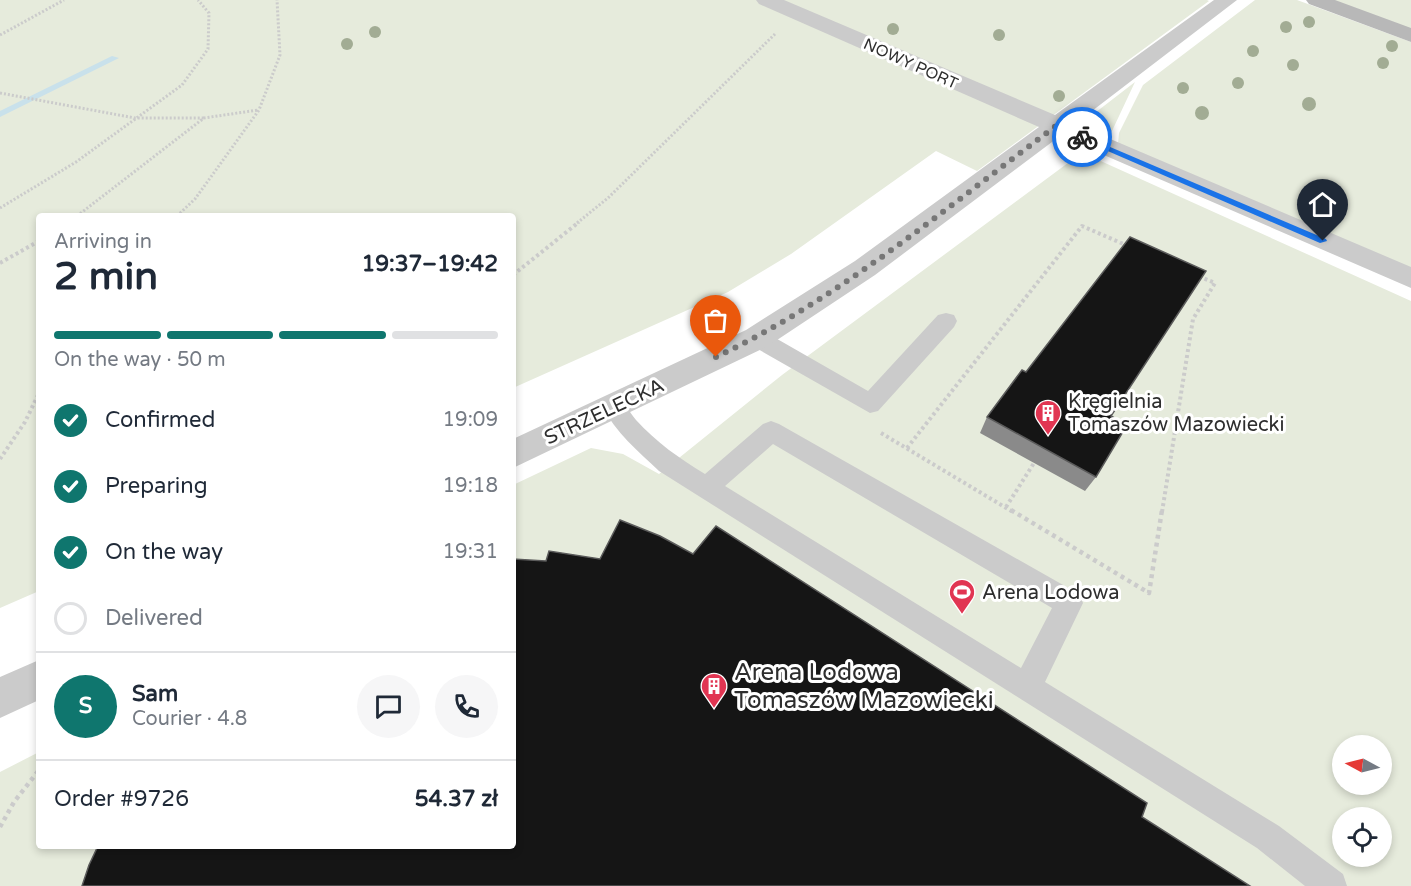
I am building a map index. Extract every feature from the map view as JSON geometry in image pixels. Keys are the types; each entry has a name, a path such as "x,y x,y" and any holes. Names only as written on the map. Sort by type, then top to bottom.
{"street":[{"name":"NOWY PORT","path":"766,0 1411,278"},
{"name":"STRZELECKA","path":"516,453 758,338 865,268 1227,0"},
{"path":"1316,0 1411,35"},
{"path":"0,698 36,680"}],"lane":[{"path":"758,338 870,404 946,321"},
{"path":"614,406 628,427 668,464 1268,837 1331,886"},
{"path":"706,489 771,431 1069,603 1027,687"}],"path":[{"path":"0,35 64,0"},
{"path":"0,208 76,162 182,85 208,49 209,13 198,0"},
{"path":"180,213 195,199 259,110 280,55 277,0"},
{"path":"516,273 608,198 744,62 797,13"},
{"path":"0,93 135,118 204,118 259,110"},
{"path":"81,213 204,118"},
{"path":"907,448 1082,226 1137,250"},
{"path":"0,263 36,243"},
{"path":"878,431 1149,593 1193,319 1215,283 1192,273"},
{"path":"0,459 25,422 36,399"},
{"path":"1006,507 1034,463"},
{"path":"0,827 14,802 36,774"}],"shaded area":[{"path":"0,0 1209,1 977,171 936,151 791,254 728,292 516,387 516,213 36,213 36,592 0,608"},
{"path":"1255,0 1297,0 1411,42 1411,270 1118,144 1119,133 1143,85"},
{"path":"1332,0 1411,0 1411,29"},
{"path":"1135,82 1112,131 1101,136 1091,127 1087,119"},
{"name":"Arena Lodowa","path":"1076,157 1094,158 1411,301 1411,886 0,886 0,772 36,754 36,849 516,849 516,484 591,448 623,454 659,474 782,375"}],"building":[{"path":"1130,237 1206,271 1111,416 1127,425 1096,477 987,417 1022,370 1026,372"},
{"path":"620,520 660,536 693,554 716,526 1147,803 1142,817 1250,886 82,886 97,849 516,849 516,559 546,561 549,551 600,559"}],"waterway":[{"path":"0,114 115,58"}],"way so far":[{"path":"716,357 758,338 865,268 1056,126 1082,137"}],"place":[{"name":"Kręgielnia Tomaszów Mazowiecki","path":"1048,436"},
{"name":"Arena Lodowa","path":"962,615"},
{"name":"Arena Lodowa Tomaszów Mazowiecki","path":"714,709"}],"route":[{"path":"1082,137 1323,241"}]}
